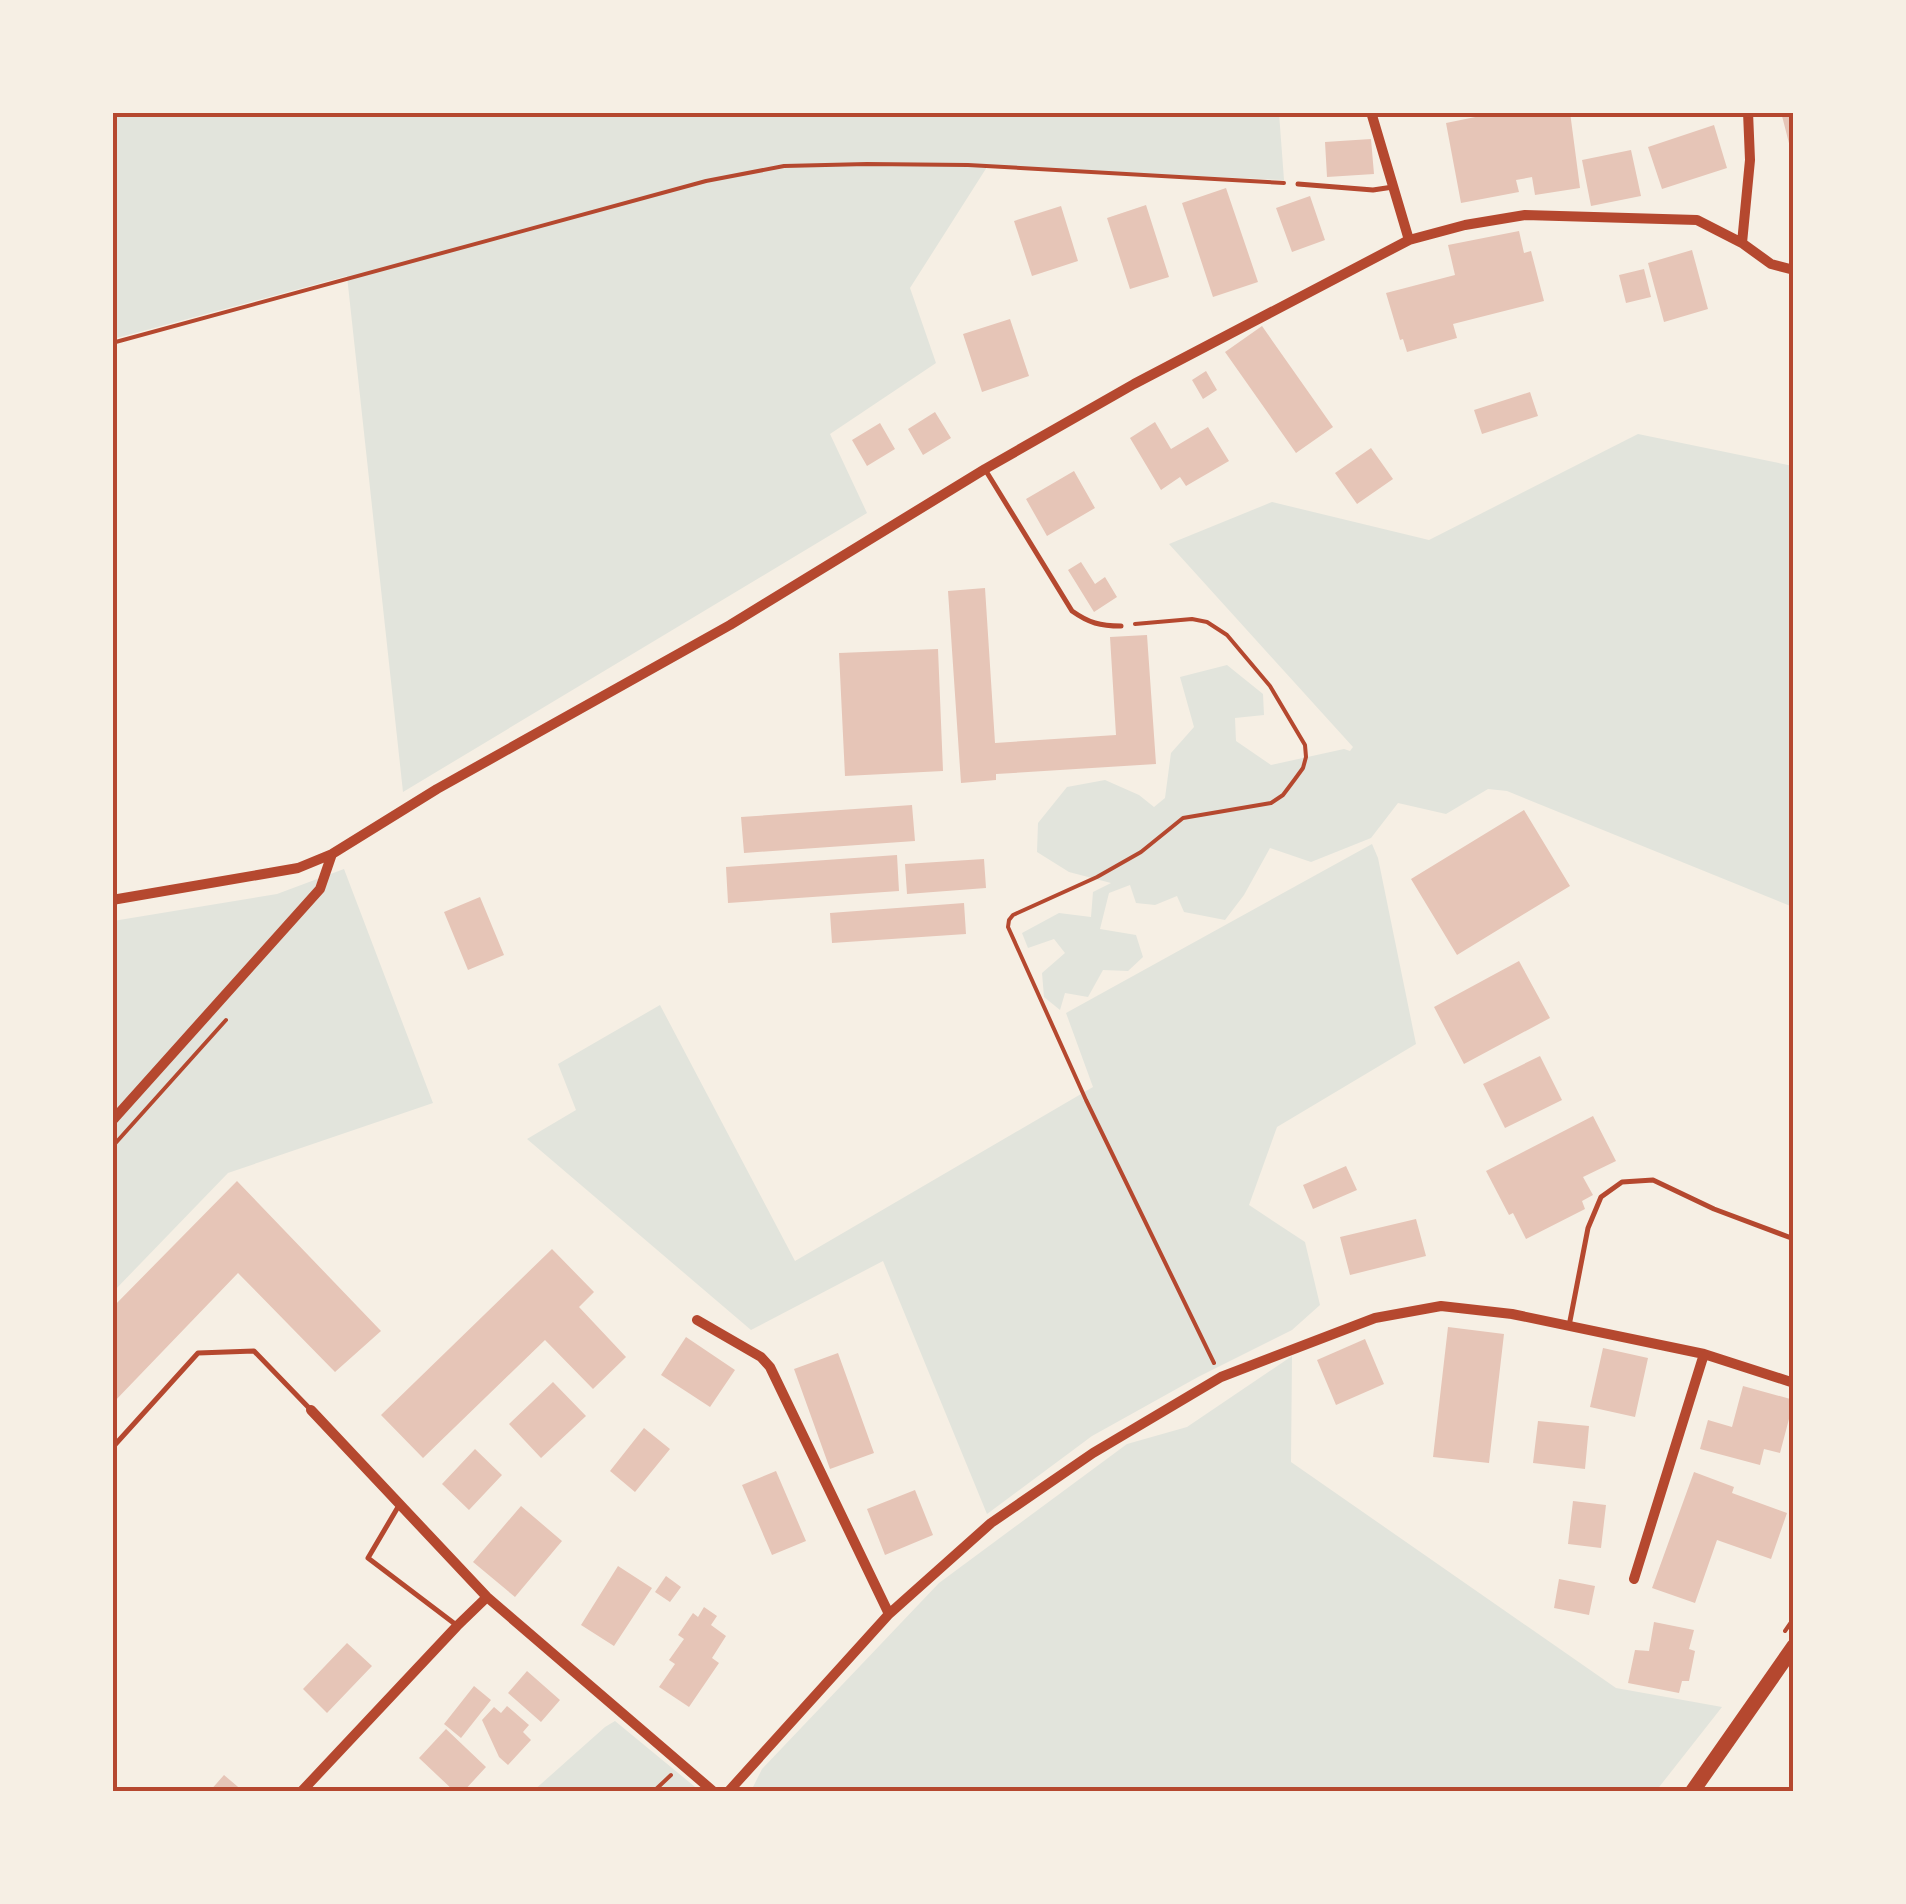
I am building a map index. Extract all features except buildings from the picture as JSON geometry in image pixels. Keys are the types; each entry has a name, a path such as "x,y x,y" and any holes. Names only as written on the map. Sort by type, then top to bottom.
{"main road":[{"path":"1692,1792 1794,1646"}],"street":[{"path":"1370,112 1409,240"},
{"path":"1742,243 1750,160 1748,112"},
{"path":"112,900 298,868 332,854 437,790 730,625 1134,384 1409,240 1525,215 1696,220 1742,243 1771,264 1794,270"},
{"path":"112,1121 320,889 332,854"},
{"path":"728,1792 889,1614 991,1523 1093,1453 1220,1376 1375,1318 1441,1306 1512,1314 1704,1354 1794,1382"},
{"path":"697,1320 762,1358 770,1367 889,1614"},
{"path":"1634,1579 1704,1354"},
{"path":"311,1410 487,1597 714,1792"},
{"path":"301,1792 487,1597"}],"lane":[{"path":"1298,184 1373,190 1393,187"},
{"path":"986,470 1072,612 1099,626 1120,626"},
{"path":"1570,1326 1588,1228 1601,1197 1622,1182 1653,1180 1794,1240"},
{"path":"112,1448 198,1353 254,1350 311,1410"},
{"path":"400,1504 368,1558 457,1626"}],"path":[{"path":"112,343 706,181 784,166 968,165 1298,184"},
{"path":"1120,626 1192,618 1218,627 1270,686 1306,745 1302,768 1283,795 1271,803 1183,818 1141,852 1014,915 1008,927 1086,1100 1220,1376"},
{"path":"653,1792 682,1764"}],"shaded area":[{"path":"113,113 1279,113 1284,180 987,167 910,288 936,363 830,434 867,513 403,792 347,276 113,339"},
{"path":"1638,434 1793,466 1793,907 1507,791 1488,789 1446,814 1398,803 1371,838 1311,862 1270,848 1225,920 1184,912 1177,896 1155,905 1136,903 1130,885 1109,893 1100,929 1136,935 1143,957 1128,971 1103,970 1088,997 1065,993 1060,1010 1044,997 1042,973 1065,953 1054,939 1028,948 1022,933 1059,913 1091,917 1093,892 1111,883 1069,872 1037,852 1038,823 1067,787 1105,780 1139,795 1154,807 1165,798 1171,753 1194,727 1180,677 1227,665 1263,694 1264,715 1235,718 1236,741 1271,765 1344,749 1350,751 1353,747 1169,544 1272,502 1429,540"},
{"path":"1372,844 1416,1044 1277,1127 1249,1205 1305,1242 1320,1305 1292,1330 1092,1436 987,1514 883,1261 751,1330 527,1139 576,1110 558,1064 660,1005 795,1261 1093,1087 1066,1013"},
{"path":"344,869 433,1103 228,1173 113,1292 113,921 277,894"},
{"path":"1292,1356 1291,1462 1616,1688 1722,1707 1656,1791 751,1791 762,1769 939,1583 1127,1444 1187,1427"},
{"path":"615,1721 700,1791 532,1792"}]}
